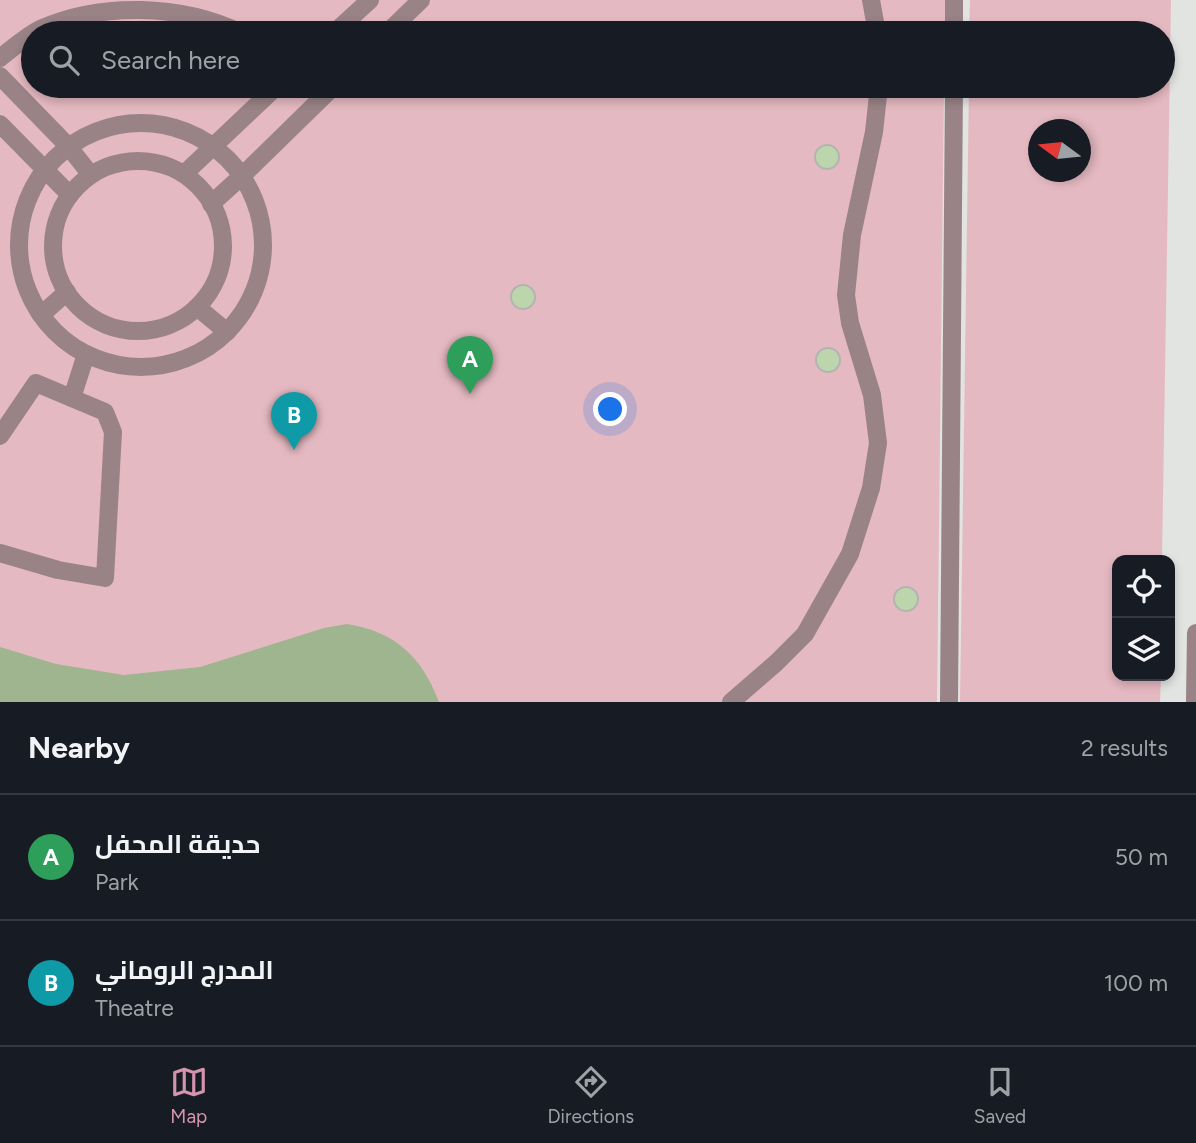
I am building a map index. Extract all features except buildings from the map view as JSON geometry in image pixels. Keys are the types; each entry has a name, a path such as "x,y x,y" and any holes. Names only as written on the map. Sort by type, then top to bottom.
{"street":[{"path":"347,21 370,0"},
{"path":"399,21 421,0"},
{"path":"871,0 875,21"},
{"path":"954,0 954,21"},
{"path":"61,21 75,16 108,13 177,12 204,21"},
{"path":"0,58 21,42"},
{"path":"0,76 21,98"},
{"path":"21,98 68,146 91,176"},
{"path":"184,174 264,98"},
{"path":"211,204 322,98"},
{"path":"731,702 805,634 850,554 871,488 878,443 872,395 850,323 846,295 852,235 874,132 878,98"},
{"path":"949,702 954,98"},
{"path":"141,121 179,127 213,145 243,175 261,214 264,257 252,298 228,332 193,357 152,368 109,364 74,348 41,315 26,287 19,249 24,210 45,170 68,146 102,128 141,121"},
{"path":"0,124 70,195"},
{"path":"131,160 159,163 184,174 205,193 219,218 223,247 218,275 205,300 183,319 157,330 128,332 100,324 78,307 61,285 53,258 54,230 63,204 80,182 104,167 131,160"},
{"path":"41,315 67,292"},
{"path":"197,307 228,332"},
{"path":"72,398 86,354"},
{"path":"0,436 36,383 105,412 113,432 105,578 58,570 0,553"},
{"path":"1195,702 1196,633"}],"shaded area":[{"path":"0,0 945,0 945,21 21,21 21,98 944,98 937,702 0,702"},
{"path":"970,0 1171,0 1171,21 969,21"},
{"path":"969,98 1169,98 1162,555 1112,555 1112,681 1161,681 1160,702 960,702"},
{"path":"347,624 380,633 405,649 424,672 439,702 0,702 0,647 56,664 124,675 200,667 324,628"}],"place":[{"name":"حديقة المحفل","path":"470,394"},
{"name":"المدرج الروماني","path":"294,450"}]}
